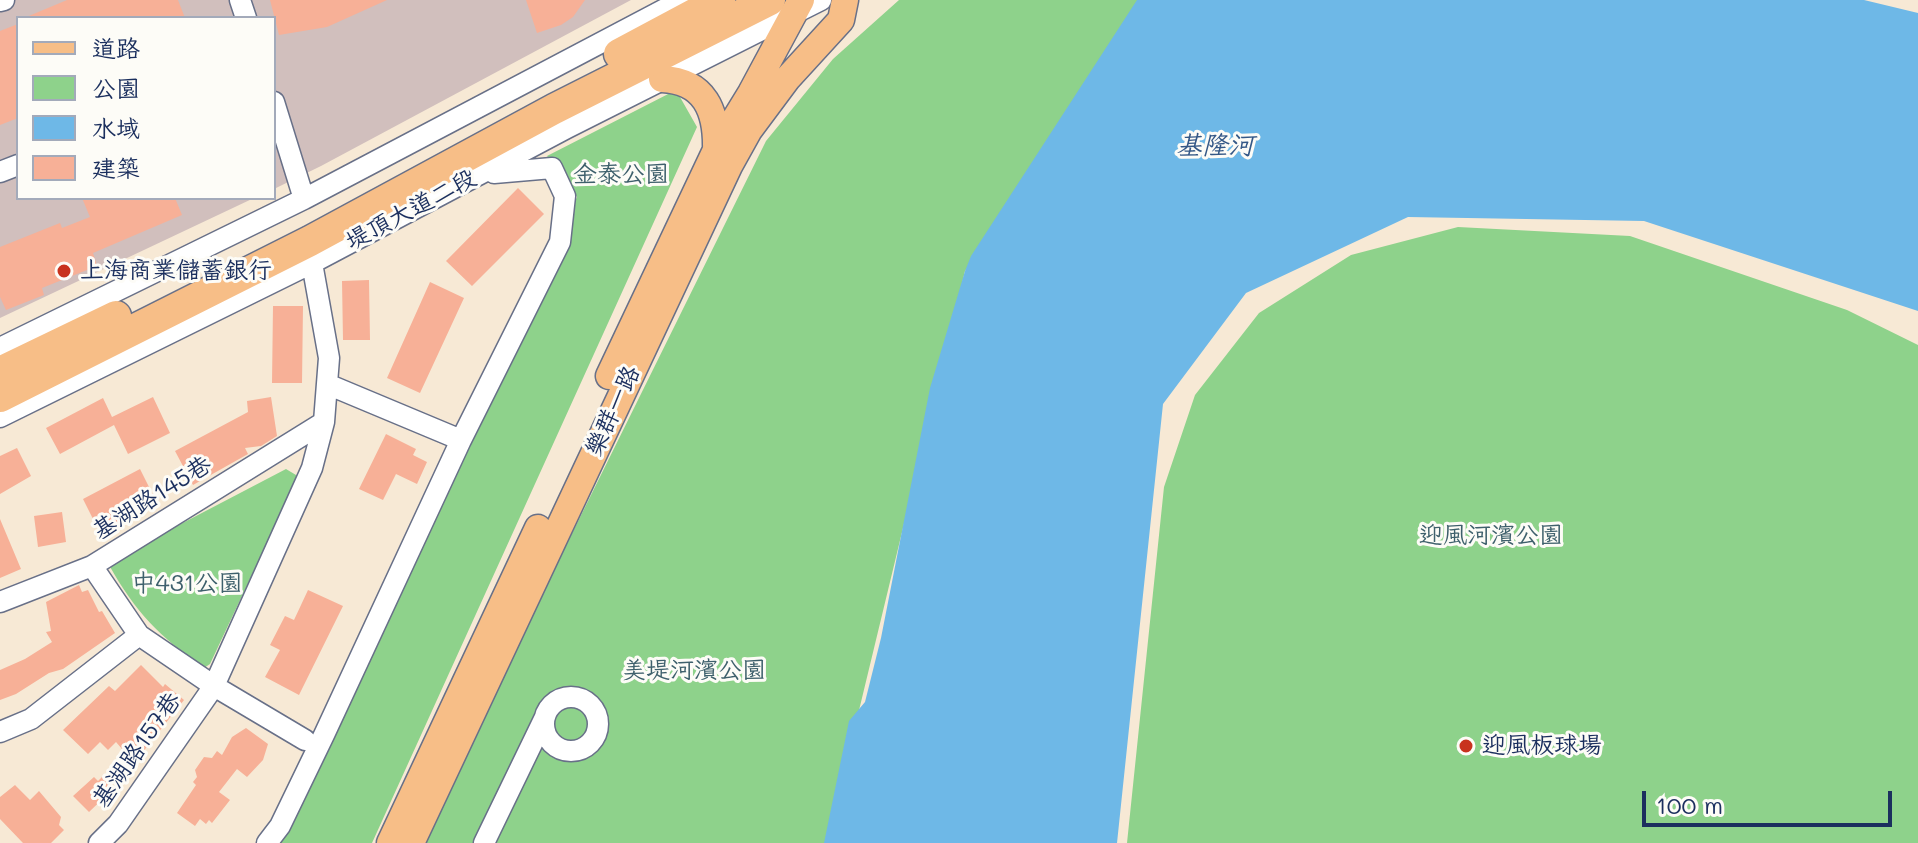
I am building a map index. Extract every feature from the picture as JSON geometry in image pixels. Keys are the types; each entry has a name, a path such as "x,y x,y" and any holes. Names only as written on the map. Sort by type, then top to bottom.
{"highway":[{"name":"堤頂大道二段","path":"0,372 218,266 720,0"},
{"name":"堤頂大道二段","path":"0,397 310,241 554,109 789,4"}],"main road":[{"name":"樂群一路","path":"411,843 729,166 749,130 787,79 841,20 845,0"},
{"name":"樂群一路","path":"390,843 716,150 789,4"},
{"path":"662,79 680,80 702,95 717,128 716,150"}],"street":[{"path":"0,348 304,199 682,0"},
{"name":"堤頂大道二段","path":"0,417 312,263 662,79 789,4 821,0"},
{"path":"276,108 304,199"},
{"path":"267,843 280,826 461,440 560,242 565,196 552,168 519,169 476,176"},
{"name":"基湖路157巷","path":"99,843 118,824 214,686 312,468 324,422 329,358 312,263"},
{"path":"327,384 461,440"},
{"name":"基湖路145巷","path":"0,602 92,566 324,422"},
{"path":"92,566 139,635 214,686 305,740"},
{"path":"0,732 31,719 139,635"},
{"path":"484,843 547,713"}],"shaded area":[{"path":"0,0 631,0 276,188 276,16 16,16 16,200 250,200 0,318"}],"green space":[{"name":"美堤河濱公園","path":"899,0 1162,0 965,271 827,843 419,843 766,141 833,59"},
{"name":"金泰公園","path":"676,90 697,127 372,843 264,843 318,739 577,197 547,156"},
{"name":"迎風河濱公園","path":"1458,227 1630,236 1847,310 1918,345 1918,843 1127,843 1164,487 1195,395 1259,313 1351,255"},
{"name":"中431公園","path":"286,469 296,475 296,481 210,664 204,668 174,645 139,610 119,582 109,565 110,561"}],"water":[{"name":"基隆河","path":"1137,0 1864,0 1918,13 1918,311 1644,221 1408,217 1246,293 1163,404 1117,843 824,843 849,721 865,702 881,638 930,388 965,271 971,256"}],"building":[{"path":"67,0 178,0 184,16 29,16"},
{"path":"270,0 387,0 327,27 279,35"},
{"path":"526,0 585,0 573,17 561,25 537,33"},
{"path":"16,25 16,119 0,125 0,31"},
{"path":"518,188 544,214 472,286 446,261"},
{"path":"83,200 176,200 182,215 93,253 97,266 42,288 44,295 6,310 0,297 0,247 60,223 62,228 90,217"},
{"path":"369,280 370,340 343,340 342,281"},
{"path":"430,282 464,298 420,393 387,378"},
{"path":"273,306 303,306 302,383 272,383"},
{"path":"153,397 170,433 128,454 114,425 60,454 46,428 103,398 112,417"},
{"path":"271,397 277,436 261,446 245,448 248,454 193,485 175,451 248,412 247,401"},
{"path":"386,434 416,449 413,455 427,462 417,484 396,474 383,500 359,489"},
{"path":"17,448 31,476 0,494 0,456"},
{"path":"140,469 157,503 100,533 83,499"},
{"path":"62,512 66,542 38,547 34,516"},
{"path":"0,519 21,569 0,578"},
{"path":"79,585 82,592 88,590 115,633 63,669 49,673 16,694 0,700 0,670 52,642 46,632 51,631 46,602"},
{"path":"308,590 343,606 299,695 265,677 280,650 270,645 285,616 294,620"},
{"path":"141,665 163,687 165,684 184,700 134,763 116,742 108,750 100,742 88,754 63,730 109,686 115,691"},
{"path":"246,728 268,744 263,760 247,777 237,769 219,792 230,800 212,823 209,820 206,824 200,819 195,826 177,813 196,785 193,782 197,777 195,770 204,757 212,758 217,751 222,755 232,737"},
{"path":"94,777 98,781 102,777 113,789 89,812 73,796"},
{"path":"15,785 30,800 39,791 61,817 59,825 64,830 51,843 23,843 0,819 0,797"}],"place":[{"name":"上海商業儲蓄銀行","path":"64,271"},
{"name":"迎風板球場","path":"1466,746"}]}
